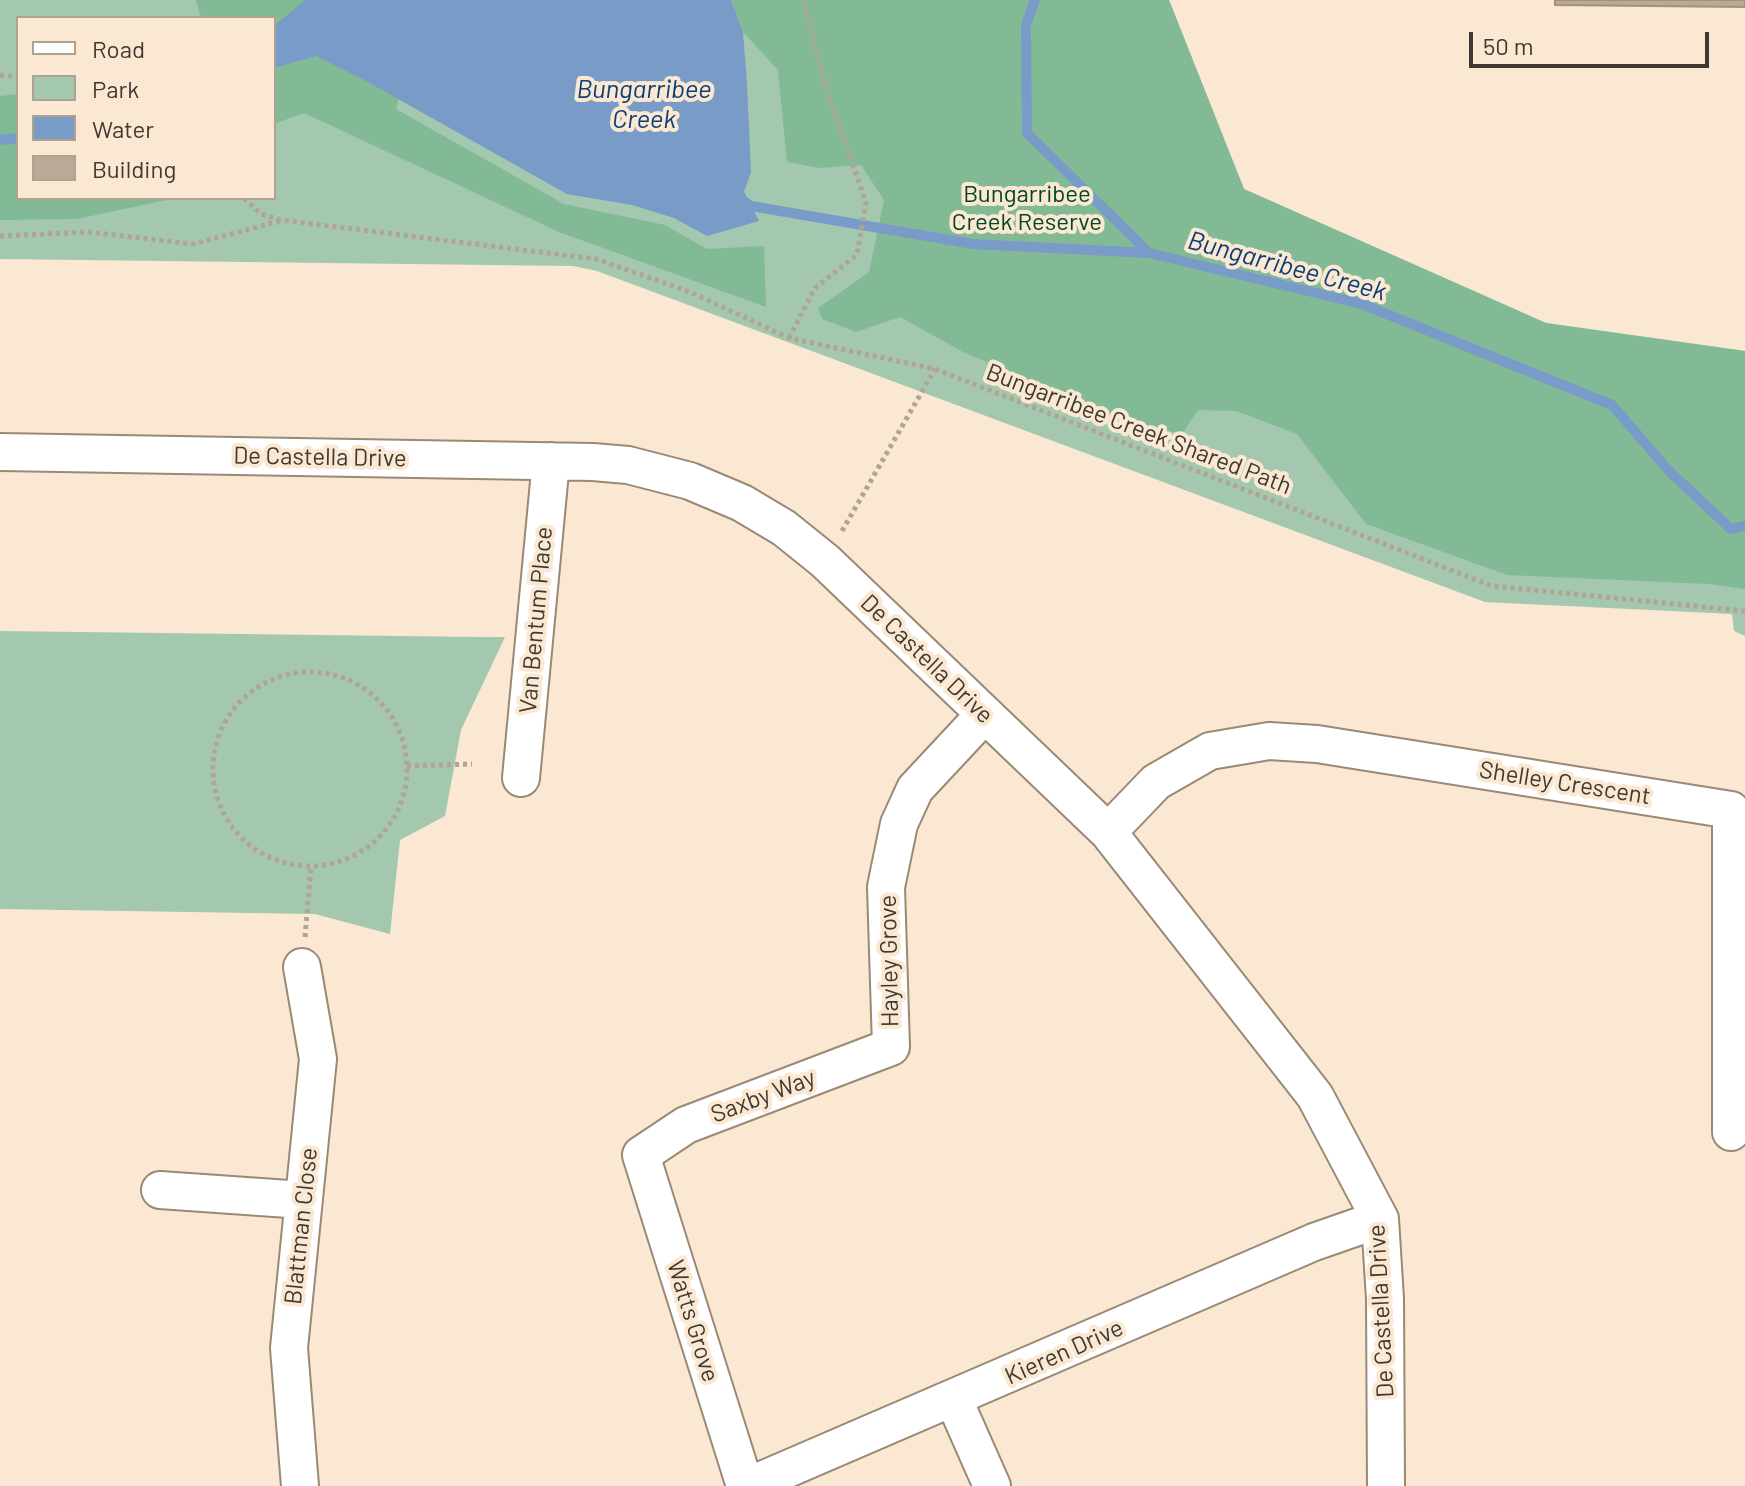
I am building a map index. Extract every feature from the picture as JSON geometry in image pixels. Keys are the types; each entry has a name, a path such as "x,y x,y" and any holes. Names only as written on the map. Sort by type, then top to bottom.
{"street":[{"name":"De Castella Drive","path":"0,452 551,461 628,465 690,481 765,515 825,561 1108,832 1315,1096 1380,1219 1385,1299 1386,1486"},
{"name":"Van Bentum Place","path":"521,778 551,461"},
{"name":"Hayley Grove","path":"891,1047 886,887 899,824 915,789 985,714"},
{"name":"Shelley Crescent","path":"1108,832 1156,782 1210,751 1269,741 1317,744 1731,810 1731,1132"},
{"name":"Blattman Close","path":"300,1486 289,1348 318,1059 302,967"},
{"name":"Saxby Way","path":"641,1155 686,1125 891,1047"},
{"name":"Watts Grove","path":"641,1155 747,1486"},
{"path":"160,1190 303,1200"},
{"name":"Kieren Drive","path":"747,1486 954,1400 1314,1242 1380,1219"},
{"path":"954,1400 992,1486"}],"path":[{"path":"789,338 815,288 857,255 866,202 826,88 803,0"},
{"path":"246,200 261,214 281,220"},
{"path":"0,236 88,232 193,244 281,220"},
{"name":"Bungarribee Creek Shared Path","path":"281,220 527,248 596,259 690,292 789,338 935,369 1492,586 1745,611"},
{"path":"825,561 935,369"},
{"path":"312,672 342,677 368,692 389,713 403,741 407,766 402,800 388,827 354,855 333,864 311,866 267,857 233,829 221,810 212,766 218,737 232,710 254,689 282,676 312,672"},
{"path":"407,766 472,764"},
{"path":"302,967 311,866"}],"green space":[{"name":"Bungarribee Creek Reserve","path":"0,0 1169,0 1244,189 1546,323 1745,351 1745,636 1734,631 1732,614 1485,602 597,271 573,266 0,259"},
{"path":"196,0 431,0 416,35 396,109 564,204 665,225 707,249 764,246 766,307 559,232 304,113 276,123 276,16 200,16"},
{"path":"731,0 1169,0 1244,189 1546,323 1745,351 1745,589 1708,584 1507,575 1366,524 1297,434 1236,411 1198,410 1182,434 1073,412 1018,375 963,352 900,317 856,332 822,319 818,308 869,272 884,200 861,165 819,168 787,162 778,70 743,32"},
{"path":"16,94 16,200 167,200 77,219 0,220 0,96"},
{"path":"0,631 505,637 461,730 445,816 400,840 390,934 315,914 0,909"}],"water":[{"name":"Bungarribee Creek","path":"305,0 731,0 743,32 747,84 751,172 744,192 759,221 707,236 674,218 632,205 567,194 316,56 276,67 276,24"}],"building":[{"path":"1555,0 1745,0 1745,7 1555,5"}],"waterway":[{"name":"Bungarribee Creek","path":"1035,0 1026,25 1027,133 1149,253 1362,304 1612,405 1670,472 1731,529 1745,526"},
{"path":"0,140 16,138"},
{"path":"742,200 751,206 973,244 1149,253"}]}
